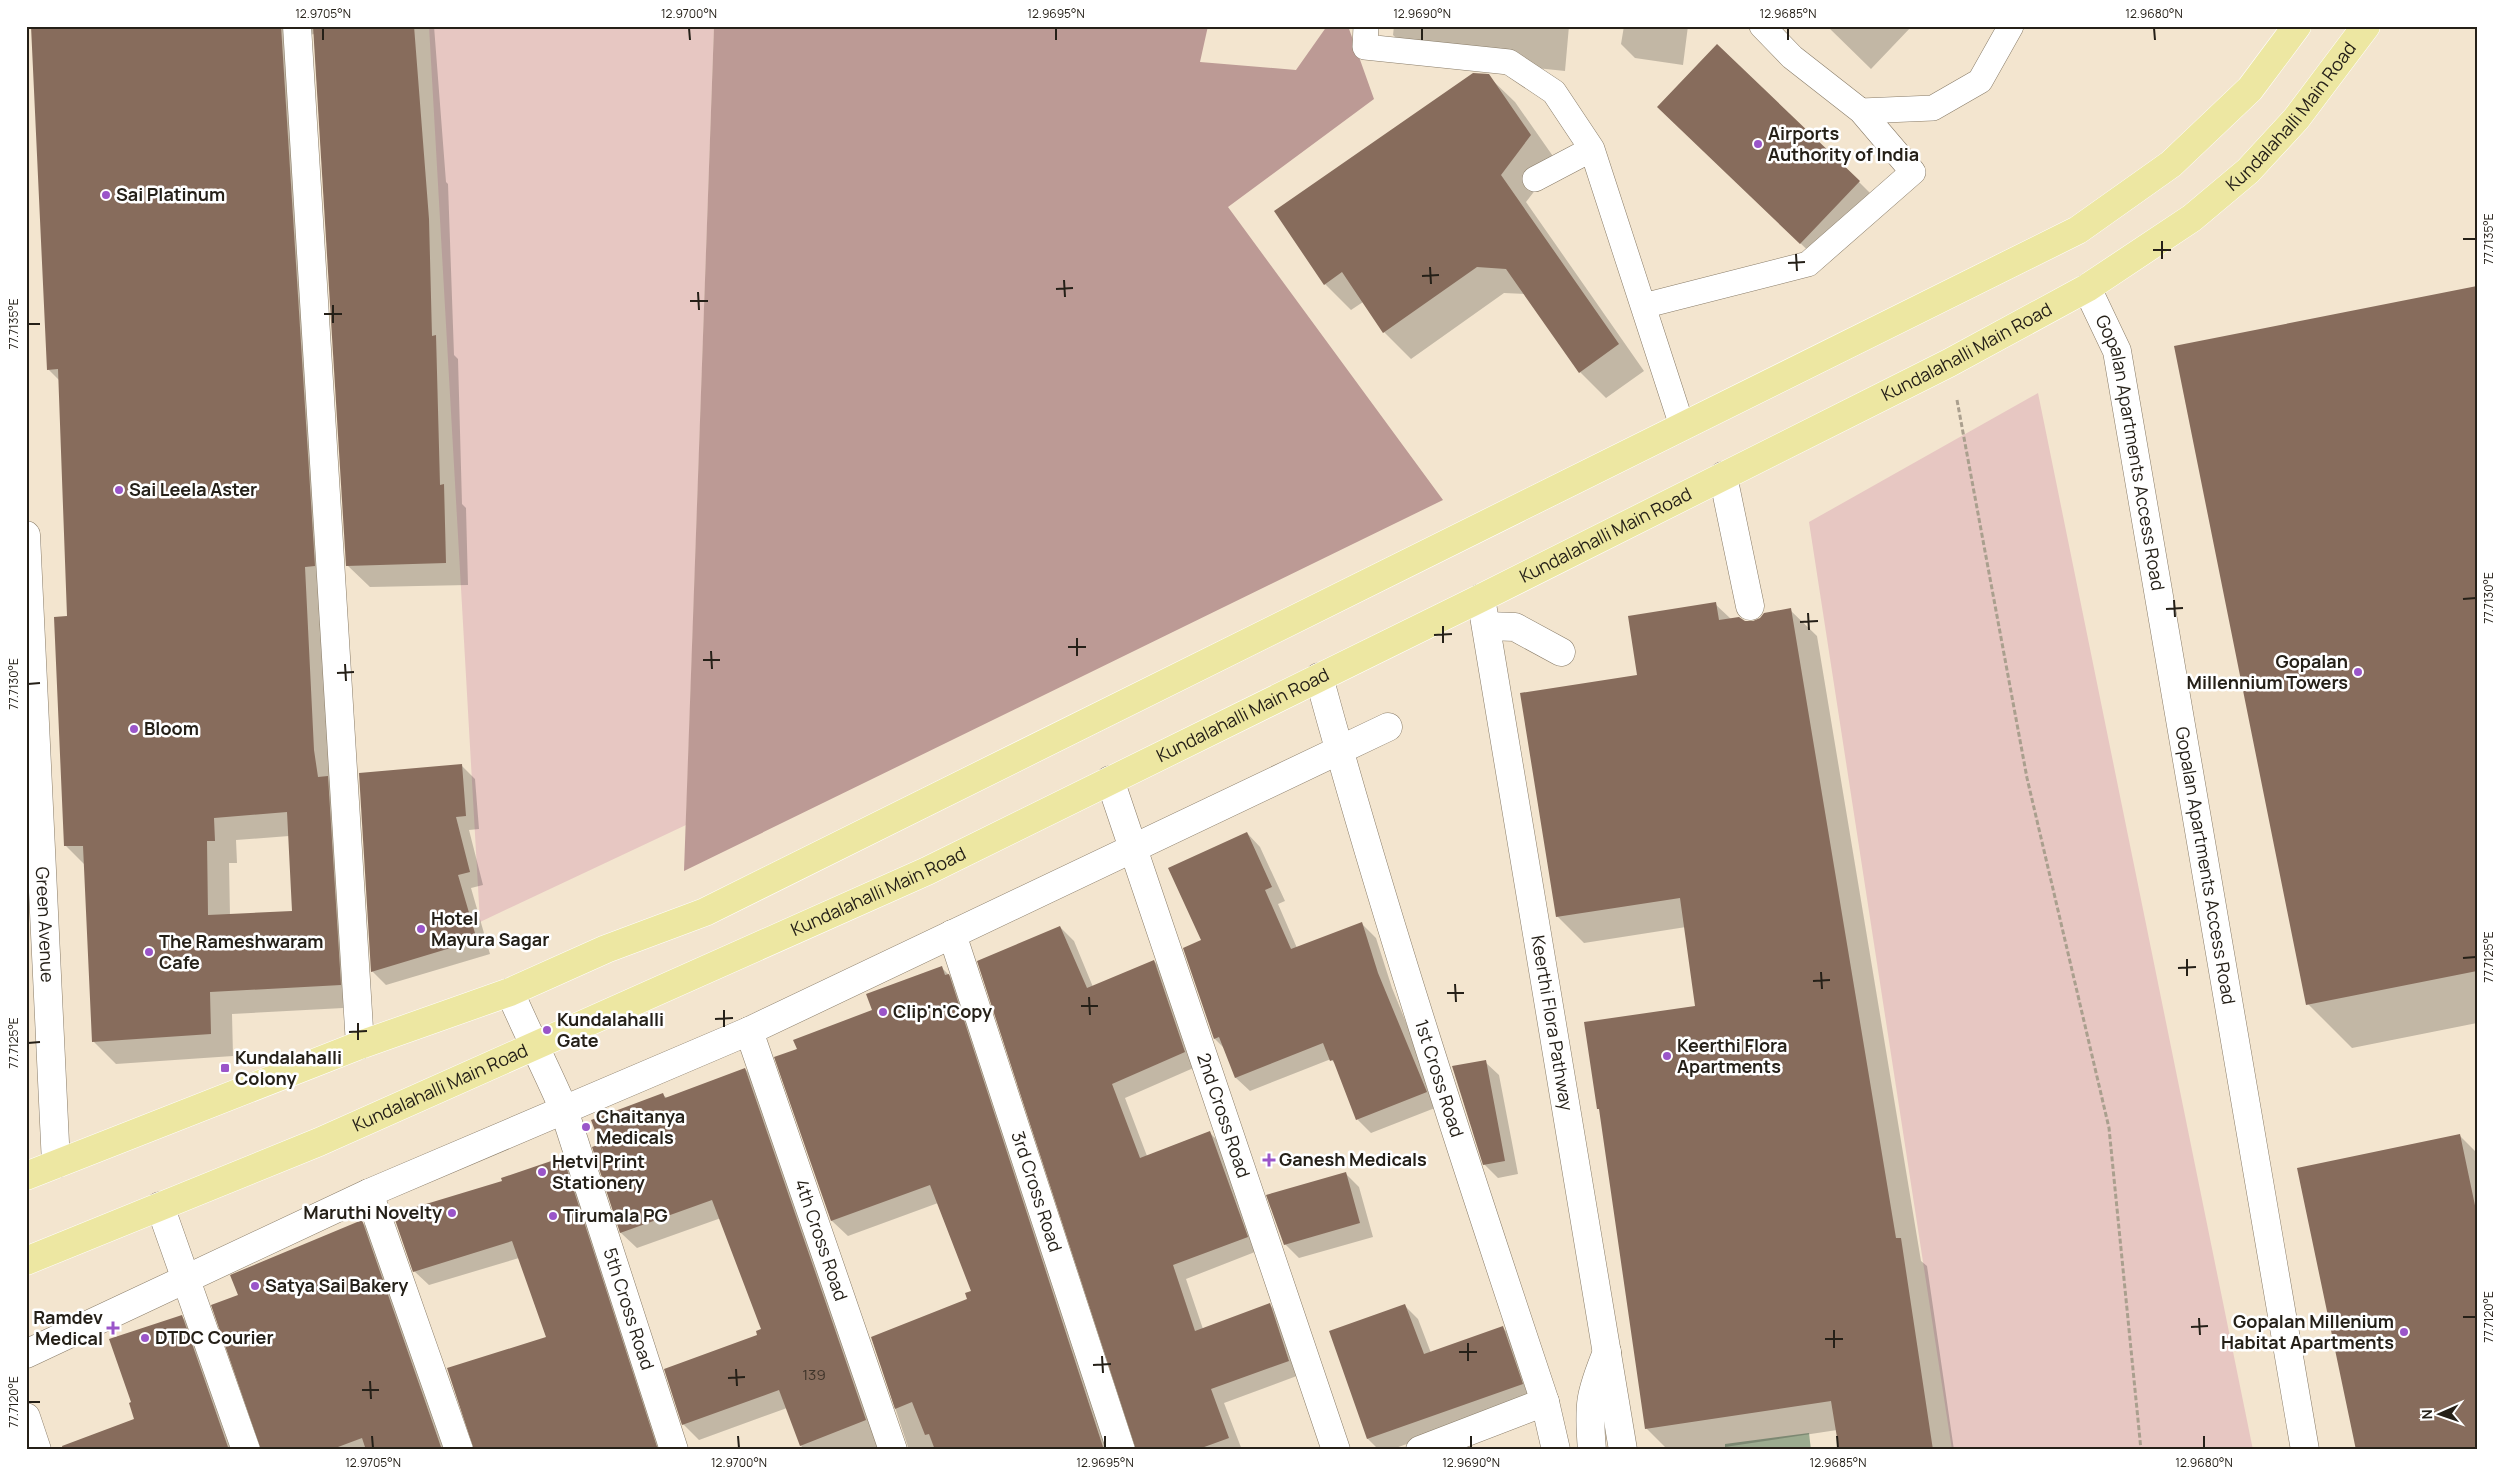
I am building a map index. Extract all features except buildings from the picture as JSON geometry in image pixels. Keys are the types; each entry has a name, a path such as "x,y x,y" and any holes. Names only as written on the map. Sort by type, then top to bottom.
{"main road":[{"path":"26,1176 360,1045 510,992 606,949 705,912 2078,230 2171,164 2250,89 2297,26"},
{"name":"Kundalahalli Main Road","path":"26,1261 319,1142 534,1048 927,871 1481,598 1949,363 2086,288 2192,218 2248,171 2296,119 2366,26"}],"street":[{"path":"297,26 360,1045"},
{"name":"Gopalan Apartments Access Road","path":"2086,288 2117,351 2305,1450"},
{"path":"1723,476 1750,606"},
{"name":"Green Avenue","path":"26,534 56,1164"},
{"name":"Keerthi Flora Pathway","path":"1481,598 1623,1450"},
{"path":"1487,626 1515,627 1561,652"},
{"name":"1st Cross Road","path":"1319,677 1339,751 1430,1056 1544,1402 1556,1450"},
{"path":"26,1354 369,1193 749,1031 1388,727"},
{"name":"2nd Cross Road","path":"1110,780 1336,1450"},
{"name":"3rd Cross Road","path":"952,934 1121,1450"},
{"name":"5th Cross Road","path":"510,992 564,1110 674,1450"},
{"name":"4th Cross Road","path":"749,1031 893,1450"},
{"path":"369,1193 459,1450"},
{"path":"160,1206 246,1450"},
{"path":"1592,1450 1589,1404 1594,1383 1607,1352"},
{"path":"1420,1450 1544,1402"},
{"path":"26,1417 37,1450"}],"lane":[{"path":"1366,26 1365,47 1510,62 1554,92 1592,149 1682,426"},
{"path":"1643,306 1808,264 1913,172 1861,111 1792,57 1762,26"},
{"path":"1861,111 1933,108 1980,81 2011,26"},
{"path":"1535,179 1592,149"}],"path":[{"path":"1949,363 2027,778 2109,1128 2141,1450"}],"shaded area":[{"path":"429,26 714,26 686,825 480,922"},
{"path":"714,26 1208,26 1200,62 1296,70 1327,26 1348,26 1374,99 1228,207 1443,500 684,871"},
{"path":"2038,393 2253,1450 1952,1450 1809,522"},
{"path":"1809,1433 1811,1450 1725,1450 1725,1444"}],"place":[{"name":"Airports Authority of India","path":"1758,144"},
{"name":"Sai Platinum","path":"106,195"},
{"name":"Sai Leela Aster","path":"119,490"},
{"name":"Gopalan Millennium Towers","path":"2358,672"},
{"name":"Bloom","path":"134,729"},
{"name":"Hotel Mayura Sagar","path":"421,929"},
{"name":"The Rameshwaram Cafe","path":"149,952"},
{"name":"Clip'n'Copy","path":"883,1012"},
{"name":"Kundalahalli Gate","path":"547,1030"},
{"name":"Keerthi Flora Apartments","path":"1667,1056"},
{"name":"Kundalahalli Colony","path":"225,1068"},
{"name":"Chaitanya Medicals","path":"586,1127"},
{"name":"Ganesh Medicals","path":"1269,1160"},
{"name":"Hetvi Print Stationery","path":"542,1172"},
{"name":"Maruthi Novelty","path":"452,1213"},
{"name":"Tirumala PG","path":"553,1216"},
{"name":"Satya Sai Bakery","path":"255,1286"},
{"name":"Ramdev Medical","path":"113,1328"},
{"name":"Gopalan Millenium Habitat Apartments","path":"2404,1332"},
{"name":"DTDC Courier","path":"145,1338"}]}
